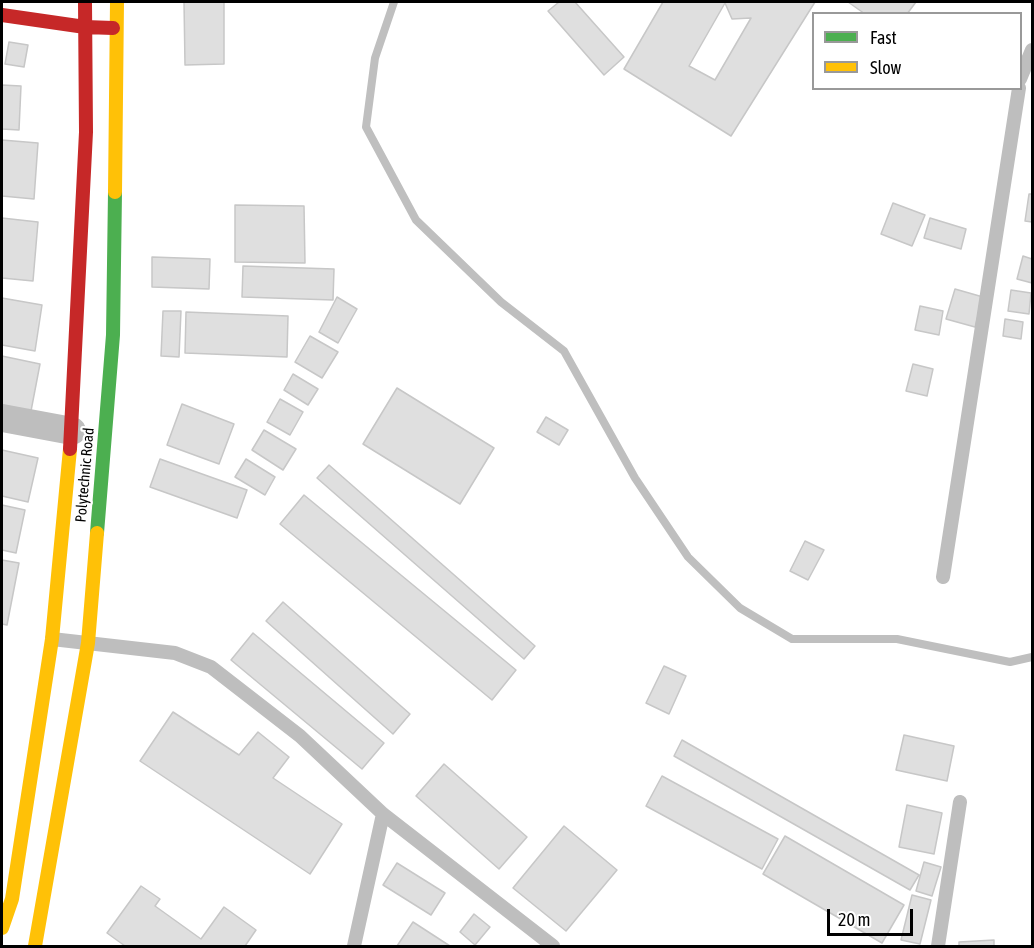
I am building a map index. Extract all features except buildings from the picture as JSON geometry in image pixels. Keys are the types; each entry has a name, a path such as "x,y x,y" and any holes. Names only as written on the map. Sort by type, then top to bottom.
{"main road":[{"name":"Polytechnic Road","path":"2,928 12,899 52,639 72,431 86,132 84,2"},
{"name":"Polytechnic Road","path":"35,946 48,886 88,643 112,335 117,2"},
{"path":"2,15 85,27 117,29"}],"street":[{"path":"2,418 72,431"}],"lane":[{"path":"1022,74 1032,50"},
{"path":"943,577 1019,90"},
{"path":"52,639 175,653 211,667 300,736 383,814 553,946"},
{"path":"938,946 960,802"},
{"path":"354,946 383,814"}],"waterway":[{"path":"394,2 375,58 366,127 416,220 501,302 564,351 635,478 688,557 740,608 792,639 897,639 1010,662 1032,657"}],"traffic: fast":[{"path":"97,533 113,335 115,192"}],"traffic: slow":[{"path":"115,192 117,2"},
{"path":"2,928 12,899 52,639 70,449"},
{"path":"35,946 88,643 97,533"}],"traffic: jam":[{"path":"70,449 86,132 85,2"},
{"path":"2,15 85,27 113,28"}]}
